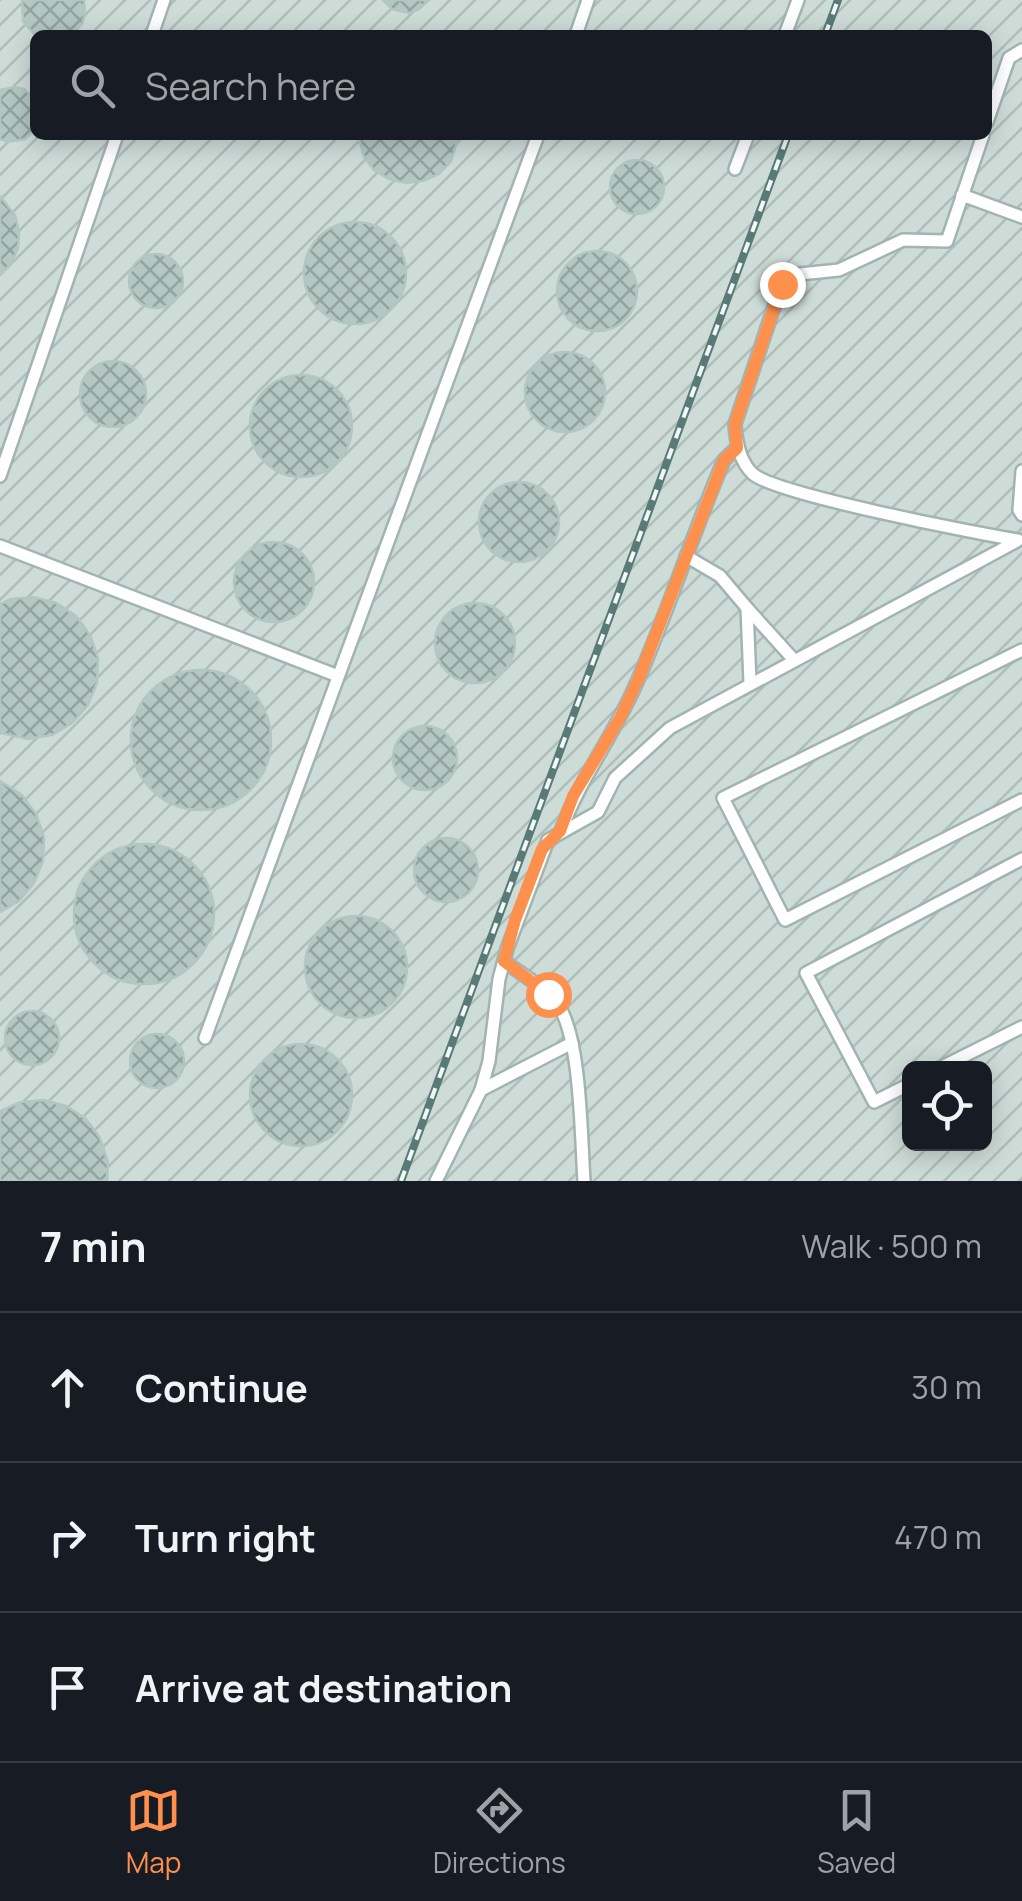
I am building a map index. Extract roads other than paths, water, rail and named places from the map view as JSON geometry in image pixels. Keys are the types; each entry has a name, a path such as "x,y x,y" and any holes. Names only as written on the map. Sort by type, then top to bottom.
{"lane":[{"path":"154,30 164,0"},
{"path":"578,30 588,0"},
{"path":"788,30 798,0"},
{"path":"992,107 1008,58 1022,50"},
{"path":"0,476 115,140"},
{"path":"206,1038 536,140"},
{"path":"736,169 746,140"},
{"path":"980,140 947,240 903,240 839,270 800,274 782,284 735,424 737,448 754,475 800,493 1020,540"},
{"path":"962,195 1022,218"},
{"path":"560,831 573,796 638,680 724,460 737,448"},
{"path":"1022,471 1022,515"},
{"path":"436,1181 481,1090 504,961 542,849 560,831 591,819 615,778 670,728 1020,540"},
{"path":"0,546 338,676"},
{"path":"686,556 720,576 794,660"},
{"path":"747,608 750,684"},
{"path":"1022,650 723,798 785,920 1022,800"},
{"path":"902,1088 874,1102 806,973 1022,859"},
{"path":"504,961 548,994 566,1020 572,1044 584,1181"},
{"path":"954,1061 1022,1027"},
{"path":"481,1090 572,1044"}],"railway":[{"path":"827,30 838,0"},
{"path":"401,1181 786,140"}]}
